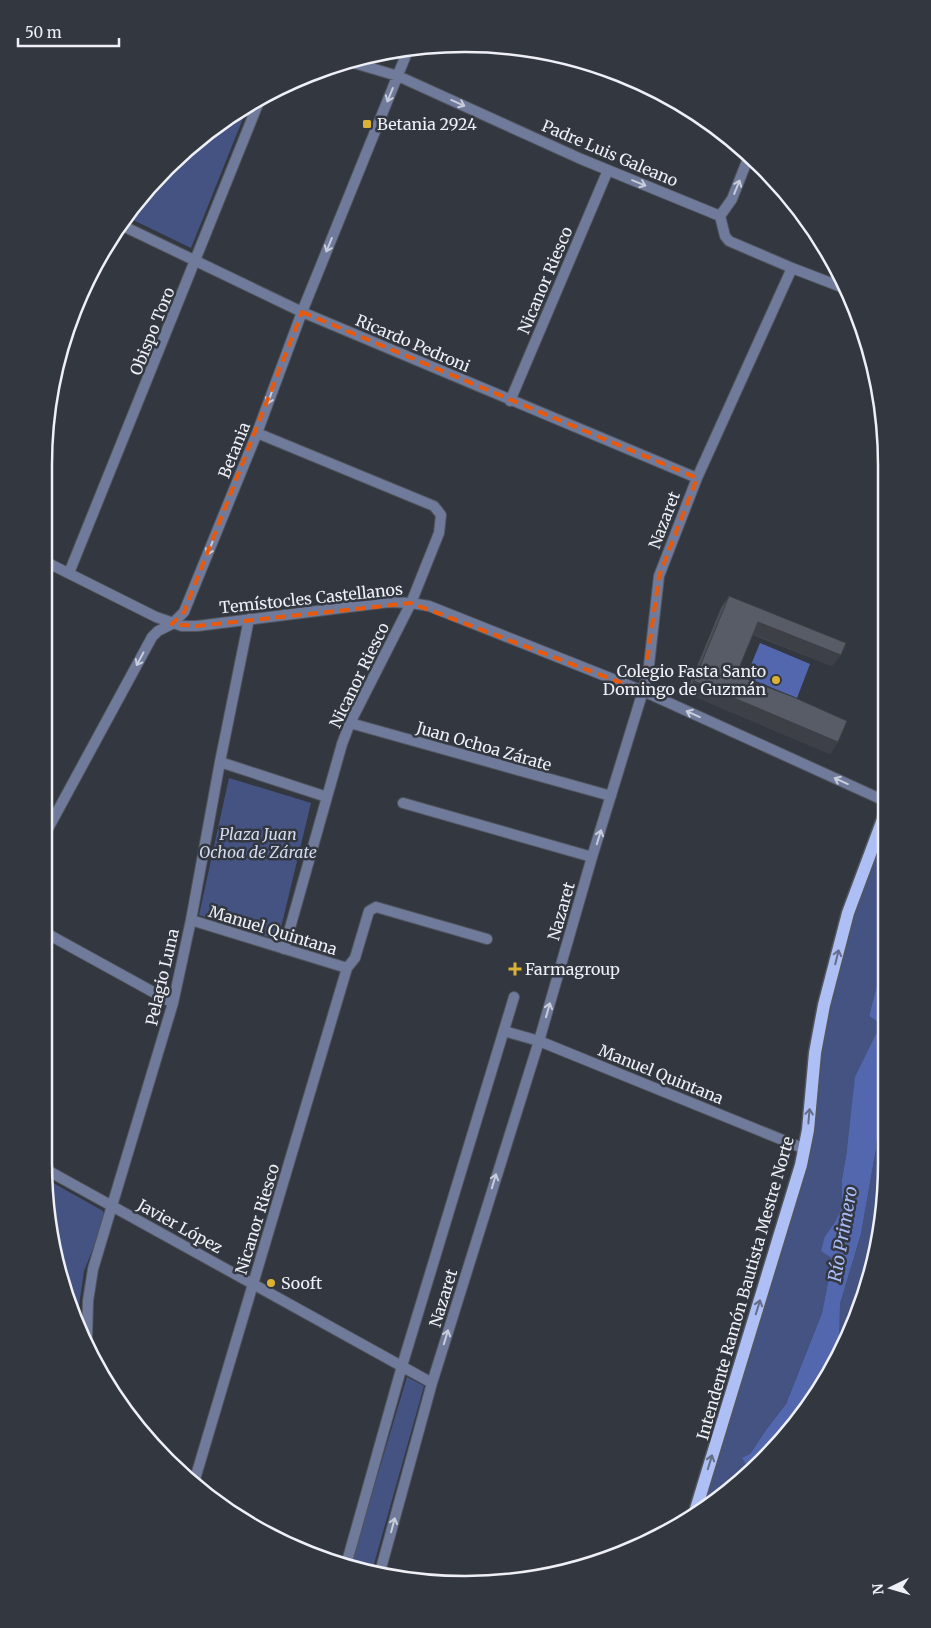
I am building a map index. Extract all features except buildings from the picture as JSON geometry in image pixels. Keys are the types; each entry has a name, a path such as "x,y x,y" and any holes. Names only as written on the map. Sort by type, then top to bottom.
{"main road":[{"name":"Intendente Ramón Bautista Mestre Norte","path":"697,1504 805,1149 815,1053 824,1005 848,913 878,833"}],"street":[{"name":"Betania","path":"52,821 152,637 158,630 172,624 184,612 257,433 302,312 405,57"},
{"name":"Padre Luis Galeano","path":"362,66 398,76 608,170 720,216"},
{"name":"Obispo Toro","path":"69,573 256,110"},
{"path":"746,163 732,199 720,216 725,236 729,241 837,285"},
{"name":"Nicanor Riesco","path":"510,401 608,170"},
{"name":"Ricardo Pedroni","path":"128,228 302,312 697,478"},
{"name":"Nazaret","path":"381,1567 432,1383 539,1041 592,858 644,691 649,665 659,576 697,478 792,268"},
{"name":"Nicanor Riesco","path":"257,433 434,506 441,515 438,533 411,603 350,724 327,797 284,949"},
{"name":"Temístocles Castellanos","path":"52,565 172,624 182,626 197,626 389,602 429,606 644,691 878,798"},
{"name":"Pelagio Luna","path":"87,1329 90,1280 173,1003 191,920 249,619"},
{"name":"Juan Ochoa Zárate","path":"350,724 611,796"},
{"path":"220,762 327,797"},
{"path":"403,803 592,858"},
{"name":"Nicanor Riesco","path":"196,1475 347,968 354,958 369,911 376,907 487,938"},
{"name":"Manuel Quintana","path":"191,920 347,968"},
{"path":"52,936 173,1003"},
{"name":"Nazaret","path":"348,1558 402,1366 514,997"},
{"name":"Manuel Quintana","path":"504,1031 539,1041 805,1149"},
{"name":"Javier López","path":"52,1173 432,1383"}],"highlighted area":[{"path":"302,312 697,478 659,576 643,691 411,603 197,626 172,624 184,612"}],"green space":[{"path":"243,118 191,248 134,220 173,173 214,138"},
{"name":"Plaza Juan Ochoa de Zárate","path":"229,778 311,803 278,940 199,915"},
{"path":"878,836 878,981 869,1016 878,1022 878,1031 847,1150 842,1179 842,1207 835,1222 825,1236 832,1258 822,1313 786,1404 750,1454 749,1463 697,1504 801,1165 824,1005"},
{"path":"878,1128 878,1190 871,1243 857,1295 839,1338 840,1304 861,1234"},
{"path":"53,1183 103,1211 105,1218 84,1271 79,1307 60,1243"},
{"path":"407,1377 424,1386 374,1565 352,1559"}],"water":[{"path":"760,643 810,664 797,698 746,677"},
{"path":"878,981 878,1022 869,1016"},
{"name":"Río Primero","path":"878,1030 878,1128 876,1149 861,1234 840,1304 839,1338 809,1392 776,1435 747,1465 742,1458 750,1454 786,1404 822,1313 832,1258 821,1251 825,1236 835,1222 842,1207 842,1179 855,1077"}],"place":[{"name":"Betania 2924","path":"367,124"},
{"name":"Colegio Fasta Santo Domingo de Guzmán","path":"776,680"},
{"name":"Farmagroup","path":"515,969"},
{"name":"Sooft","path":"271,1283"}]}
